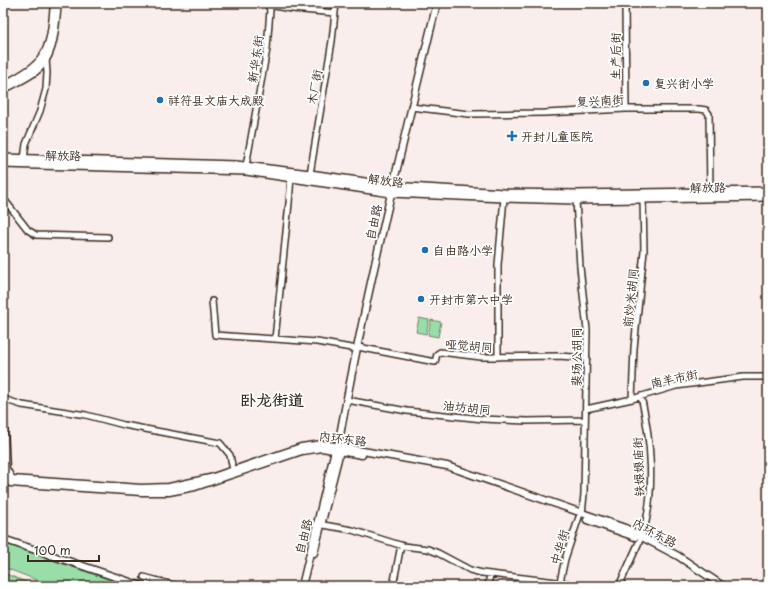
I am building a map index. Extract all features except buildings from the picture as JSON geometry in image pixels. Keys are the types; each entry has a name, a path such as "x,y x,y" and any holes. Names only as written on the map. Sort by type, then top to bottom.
{"main road":[{"name":"解放路","path":"3,158 246,166 310,174 392,190 577,194 768,191"},
{"name":"解放路","path":"3,164 235,170 392,190 504,198 576,200 768,197"}],"street":[{"path":"3,85 30,69 40,60 49,39 54,3"},
{"path":"3,90 36,71 46,59 53,43 58,3"},
{"name":"木厂街","path":"310,174 331,48 336,3"},
{"name":"自由路","path":"302,586 338,449 392,190 437,3"},
{"name":"生产后街","path":"625,3 626,109"},
{"path":"267,4 292,9 335,13"},
{"name":"新华东街","path":"246,166 267,49 270,10 267,4"},
{"path":"24,158 26,144 40,112 46,89 46,59"},
{"name":"复兴南街","path":"411,107 469,114 545,113 626,109 706,110 709,114 710,192"},
{"path":"275,339 291,177"},
{"path":"3,198 28,230 36,235 108,237"},
{"path":"498,357 498,265 504,198"},
{"name":"前炒米胡同","path":"632,399 634,348 644,251 643,199"},
{"name":"裴场公胡同","path":"576,200 587,358 584,494 580,515"},
{"path":"212,301 215,335 317,342 358,348"},
{"name":"哑觉胡同","path":"358,348 435,362 438,352 481,357 559,356 587,358"},
{"name":"南羊市街","path":"586,409 632,399 676,386 743,377 768,376"},
{"name":"铁娘娘庙街","path":"619,586 641,538 649,509 650,490 648,434 641,396"},
{"path":"3,399 22,405 86,415 124,425 220,443 230,455 233,470"},
{"name":"油坊胡同","path":"347,400 407,411 483,419 539,422 586,420"},
{"name":"内环东路","path":"3,408 6,469 12,479 141,488 177,486 194,483 301,447 322,444 338,449 445,470 580,515 625,528 716,586"},
{"name":"内环东路","path":"3,472 10,484 141,492 165,492 212,482 302,451 322,448 338,449"},
{"name":"中华街","path":"560,582 565,559 580,515"},
{"path":"319,524 352,530 401,545 428,549 470,570 582,586"},
{"name":"自由路","path":"306,586 319,524"},
{"name":"内环东路","path":"641,538 678,556 723,586"},
{"path":"3,539 142,586"},
{"path":"393,586 401,545"},
{"path":"488,586 490,574"},
{"path":"144,576 177,586"}],"green space":[{"path":"419,318 429,320 426,334 416,332"},
{"path":"431,320 441,322 438,337 428,335"},
{"path":"3,543 128,586 52,586 3,567"},
{"path":"3,573 37,586 3,586"}],"place":[{"name":"复兴街小学","path":"646,83"},
{"name":"祥符县文庙大成殿","path":"160,100"},
{"name":"开封儿童医院","path":"512,136"},
{"name":"自由路小学","path":"425,250"},
{"name":"开封市第六中学","path":"421,299"}],"district":[{"name":"卧龙街道","path":"272,399"}]}
